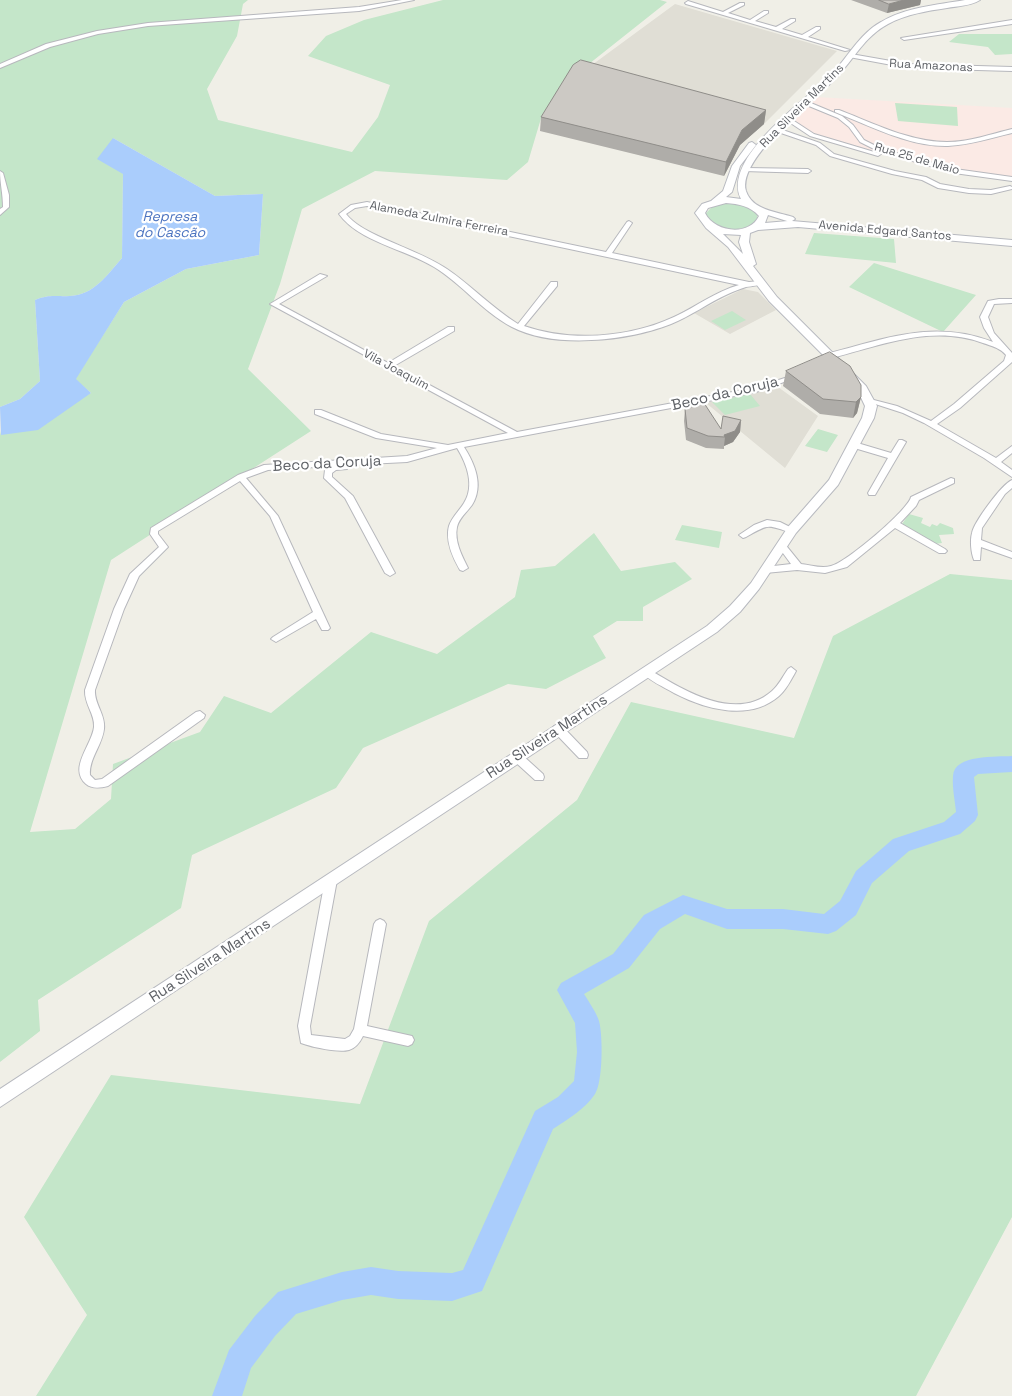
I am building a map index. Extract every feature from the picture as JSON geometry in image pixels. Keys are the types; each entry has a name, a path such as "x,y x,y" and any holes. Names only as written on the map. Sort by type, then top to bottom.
{"main road":[{"name":"Rua Silveira Martins","path":"849,53 867,28 884,18 907,10 958,0"},
{"name":"Rua Silveira Martins","path":"748,204 741,188 751,160 825,76 874,30 892,19 914,12 976,0"},
{"name":"Rua Silveira Martins","path":"709,226 701,220 700,213 705,206 715,202 726,192 736,166 749,148 805,100"},
{"path":"715,202 732,201 748,204"},
{"name":"Avenida Edgard Santos","path":"748,204 760,210 795,219 1012,238"},
{"path":"757,227 763,222 764,216 760,210"},
{"name":"Avenida Edgard Santos","path":"746,231 774,224 798,224 1012,243"},
{"path":"709,226 734,232 746,231 744,242 752,270"},
{"path":"709,226 731,246 752,270 760,283 862,388 870,401"},
{"name":"Rua Silveira Martins","path":"0,1099 712,629 730,614 755,586 792,530 834,482 868,418 871,406 870,401"}],"street":[{"path":"260,9 332,10 375,7 411,0"},
{"path":"698,0 702,6 711,0"},
{"name":"Rua Amazonas","path":"688,3 803,37 849,53 908,66 1012,69"},
{"path":"723,14 742,4"},
{"path":"750,22 766,12"},
{"path":"776,30 794,20"},
{"path":"904,38 1012,22"},
{"path":"803,37 818,28"},
{"path":"0,66 11,57 52,36"},
{"name":"Rua 25 de Maio","path":"805,100 934,143 960,143 1012,131"},
{"name":"Rua 25 de Maio","path":"805,100 840,117 851,126 862,141 873,147 954,171 1012,179"},
{"path":"788,119 806,132 818,137 917,165 954,171"},
{"path":"777,130 818,144 832,155 894,173 926,179 938,186 991,192 1010,188"},
{"path":"746,170 808,171"},
{"path":"0,174 6,195 6,207 0,212"},
{"name":"Alameda Zulmira Ferreira","path":"747,284 367,204 353,206 343,212 344,218 356,227 443,269 500,317 519,327 547,334 582,338 625,335 660,325 687,314 731,289 747,284 760,283"},
{"path":"608,254 630,223"},
{"name":"Vila Joaquim","path":"323,276 274,304 517,434"},
{"path":"519,327 554,284"},
{"path":"932,424 1004,366 1010,358 1010,355 1000,346 984,317 991,303 999,301 1012,302"},
{"path":"388,366 451,329"},
{"path":"814,366 829,356 920,334 962,334 1000,346"},
{"name":"Beco da Coruja","path":"200,715 104,783 93,784 85,777 84,763 98,734 99,722 90,701 90,690 119,610 135,574 164,547 154,534 154,530 241,476 267,467 407,459 517,434 756,390 783,382 802,373"},
{"path":"870,401 902,409 932,424 997,461 1012,474"},
{"path":"318,412 378,436 406,442 454,447 468,462 473,475 473,487 470,500 454,526 456,554 463,568"},
{"path":"872,493 902,442"},
{"path":"854,445 894,457"},
{"path":"997,461 1012,450"},
{"path":"390,574 349,496 328,478 328,472 334,468 379,466 407,459"},
{"path":"241,476 247,486 268,507 274,516 325,628"},
{"path":"765,570 798,567 814,571 835,569 844,565 894,524 916,501 914,499 919,495 951,481"},
{"path":"977,558 976,542 978,528 1002,492 1012,483"},
{"path":"743,535 764,522 773,521 792,530"},
{"path":"894,524 942,551"},
{"path":"976,542 1012,555"},
{"path":"781,546 798,567"},
{"path":"276,639 318,614"},
{"path":"648,672 674,689 695,699 731,708 749,706 775,694 791,671"},
{"path":"558,729 583,754"},
{"path":"517,757 539,776"},
{"path":"331,880 303,1036 315,1042 347,1045 354,1040 360,1030 380,924"},
{"path":"360,1030 408,1040"}],"shaded area":[{"path":"675,4 837,51 765,123 581,73"},
{"path":"816,97 1012,108 1012,177 935,169 810,132 793,119"},
{"path":"743,289 758,292 776,310 730,334 694,313"},
{"path":"778,387 818,416 785,468 706,403"}],"green space":[{"path":"0,0 248,0 243,4 237,36 207,89 218,120 352,152 378,117 390,85 308,56 326,36 364,20 443,0 660,0 667,2 570,79 542,115 528,162 507,180 375,171 302,209 280,284 248,369 311,431 111,560 30,832 75,829 111,799 113,764 200,732 224,696 271,713 371,632 437,654 515,597 521,570 555,566 594,533 621,571 675,562 692,579 643,607 643,621 617,621 593,636 606,658 546,689 508,684 363,748 336,788 192,855 181,908 38,1000 40,1031 0,1062 0,431 1,435 91,393 75,379 124,302 186,269 259,255 263,194 215,196 113,138 123,174 122,258 99,283 86,292 79,295 49,296 35,300 40,381 20,399 0,407"},
{"path":"959,34 1012,34 1012,54 995,55 988,47 949,42"},
{"path":"895,103 957,107 958,126 898,121"},
{"path":"727,203 751,209 757,214 757,222 744,228 730,229 717,225 706,216 706,213 713,206"},
{"path":"814,233 894,239 896,263 805,254"},
{"path":"874,263 976,295 943,332 849,287"},
{"path":"732,311 746,320 725,330 711,321"},
{"path":"750,394 760,406 725,415 712,402"},
{"path":"818,429 838,435 827,452 805,446"},
{"path":"909,514 923,518 921,523 930,527 932,524 937,526 940,523 953,528 954,534 939,535 942,543 935,544 902,524"},
{"path":"682,525 722,532 719,548 675,540"},
{"path":"950,574 1012,580 1012,1217 916,1396 36,1396 87,1315 24,1217 111,1075 360,1104 429,921 577,800 631,702 794,738 833,636"}],"water":[{"name":"Represa do Cascão","path":"113,138 215,196 263,194 259,255 186,269 124,302 76,379 91,393 38,430 1,435 0,407 20,399 40,381 35,300 49,296 79,295 86,292 99,283 122,258 123,174 97,159"}],"building":[{"path":"879,0 904,0 889,4"},
{"path":"581,60 766,110 742,130 726,162 541,117 573,65"},
{"path":"830,352 850,366 861,385 861,397 856,402 823,399 786,371"},
{"path":"704,403 721,429 723,416 741,420 735,431 724,435 725,437 708,436 687,428 685,409"}],"waterway":[{"path":"227,1396 239,1360 265,1326 288,1302 342,1286 371,1281 398,1285 452,1287 472,1281 544,1120 567,1105 586,1086 589,1052 587,1022 569,990 621,961 652,922 683,904 727,919 783,919 828,924 848,908 864,877 901,845 952,828 967,815 963,774 973,766 1012,764"}]}
